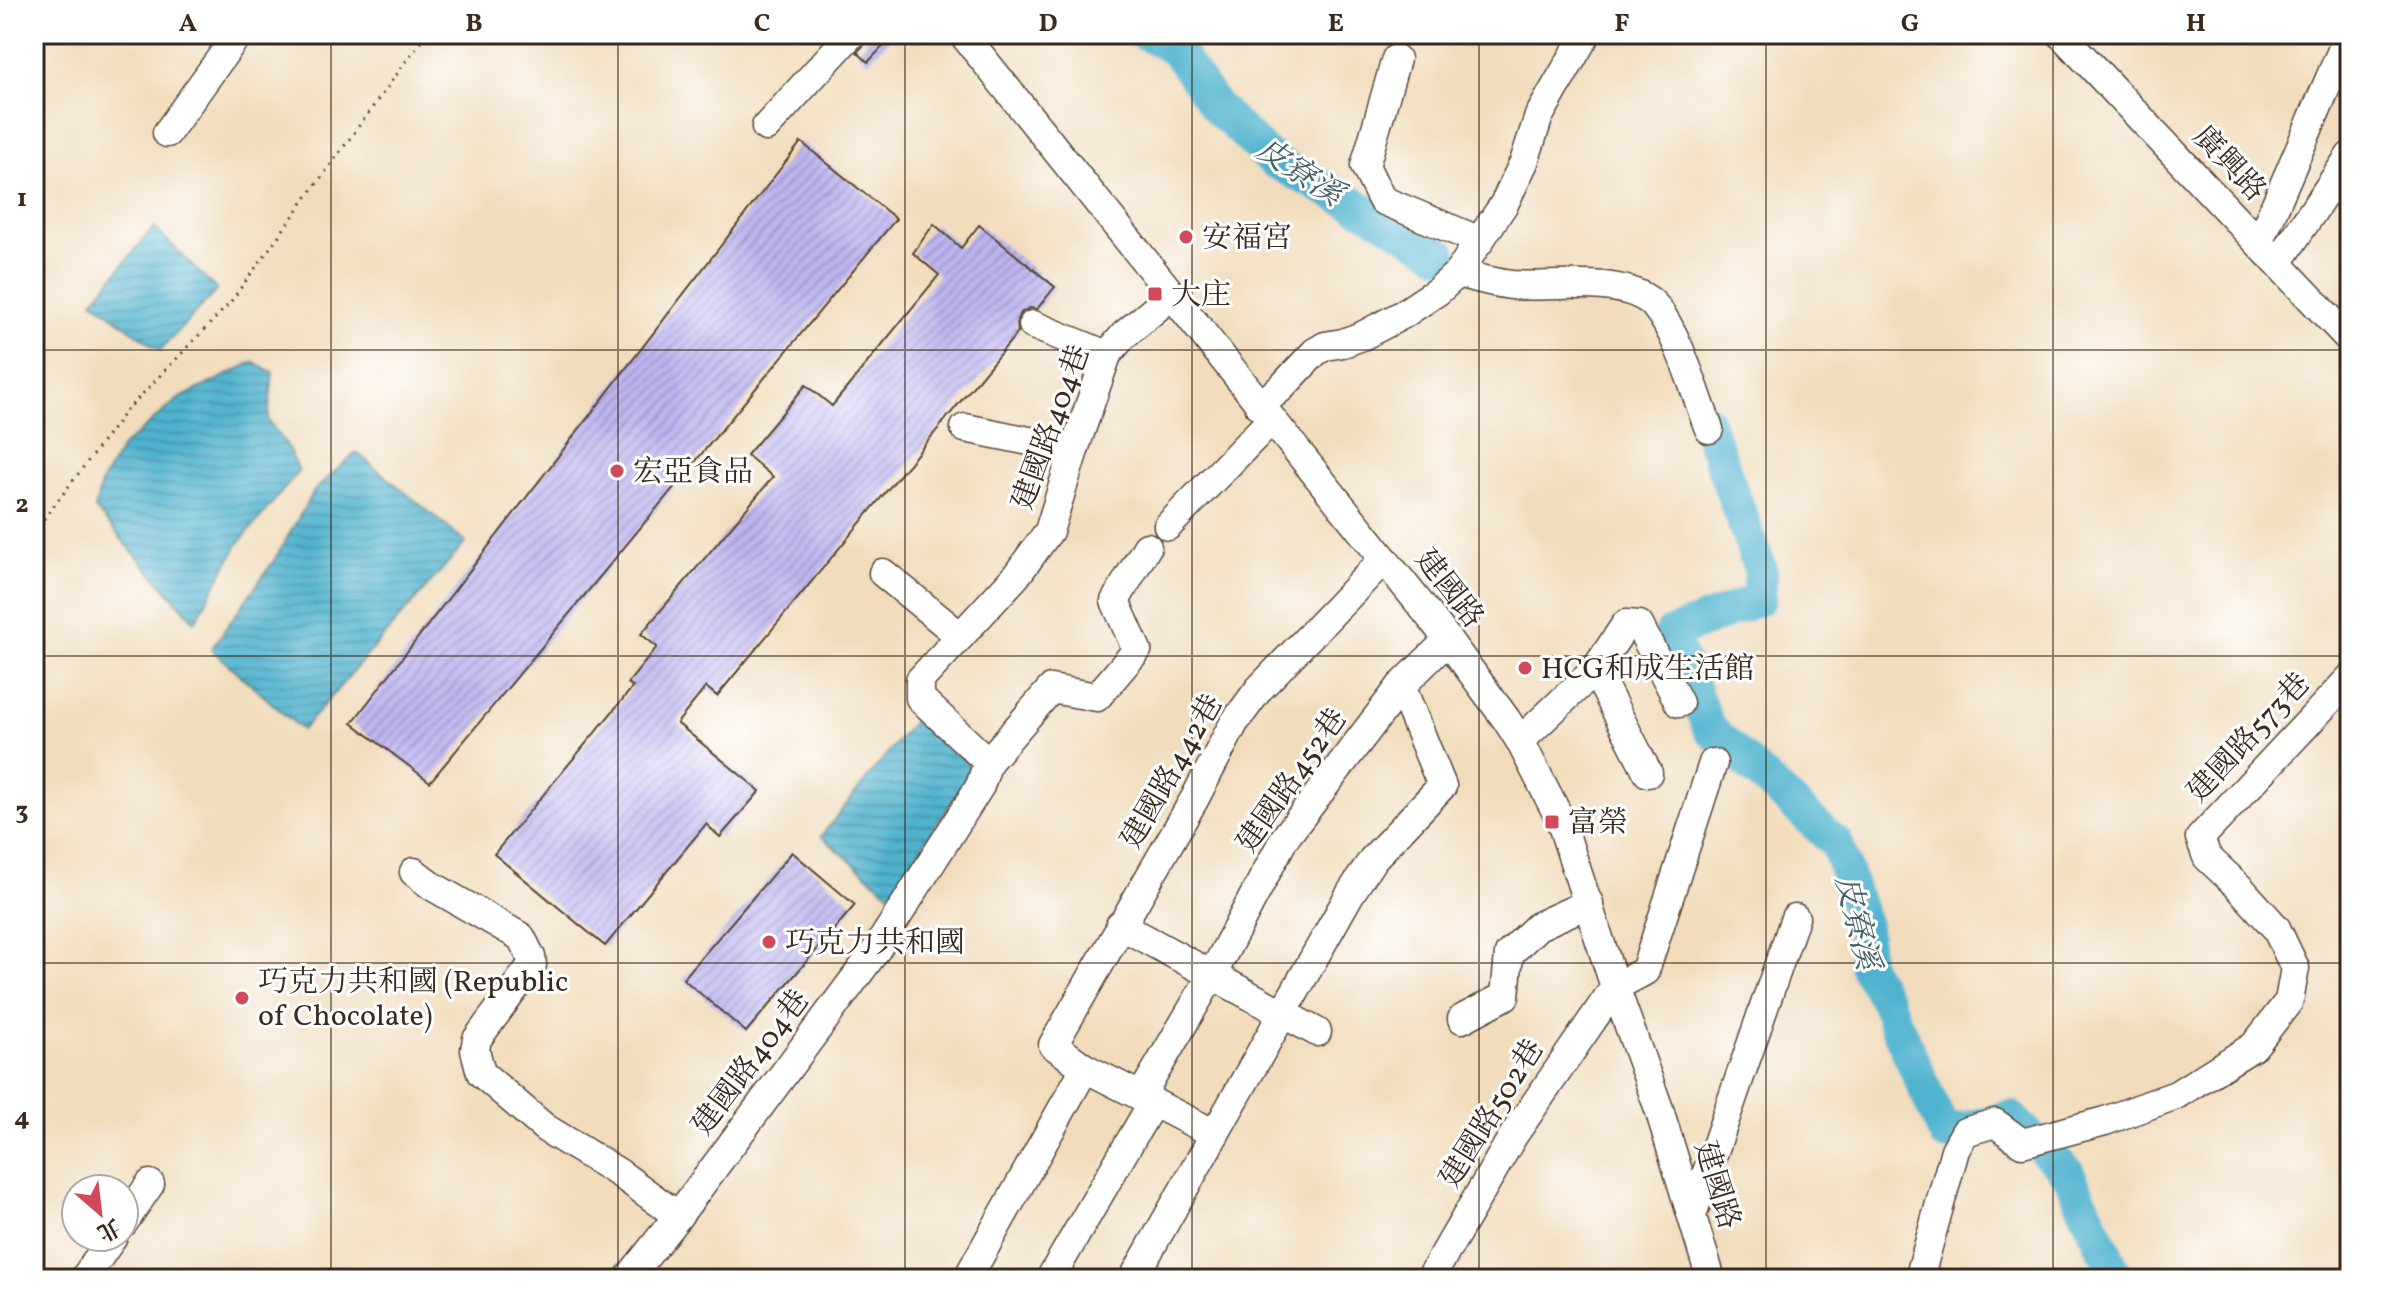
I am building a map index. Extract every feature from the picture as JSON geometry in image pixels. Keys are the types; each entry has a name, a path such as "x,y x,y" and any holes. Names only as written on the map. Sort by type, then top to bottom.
{"street":[{"path":"167,133 238,34"},
{"path":"766,127 851,34"},
{"name":"建國路","path":"963,34 1448,640 1520,741 1560,819 1659,1109 1711,1279"},
{"path":"1168,526 1265,413 1281,388 1315,352 1325,346 1362,336 1402,315 1458,273 1504,204 1524,162 1544,105 1586,34"},
{"name":"廣興路","path":"2061,34 2350,340"},
{"path":"2269,253 2349,34"},
{"path":"1396,59 1365,166 1382,200 1480,241"},
{"path":"2269,253 2350,156"},
{"path":"1458,273 1511,285 1614,287 1635,293 1653,304 1672,333 1709,429"},
{"name":"建國路404巷","path":"628,1279 876,950 980,786 988,762 920,698 920,680 1016,576 1049,531 1107,355 1124,335 1172,295"},
{"path":"1033,325 1107,355"},
{"path":"965,428 1074,450"},
{"path":"988,762 1051,689 1097,697 1137,650 1115,601 1147,547"},
{"name":"建國路442巷","path":"1085,1068 1053,1045 1195,798 1234,723 1259,689 1384,559"},
{"path":"883,573 960,636"},
{"path":"1520,741 1595,670 1626,624 1639,625 1679,703"},
{"name":"建國路452巷","path":"1050,1279 1284,839 1401,686 1448,640"},
{"path":"1595,670 1648,773"},
{"name":"建國路573巷","path":"1919,1279 1955,1150 1965,1132 1995,1123 2022,1143 2105,1121 2176,1095 2254,1046 2289,1001 2295,968 2276,928 2207,857 2200,838 2350,678"},
{"path":"1133,1279 1350,894 1373,859 1442,786 1401,686"},
{"path":"1615,987 1645,971 1713,763"},
{"path":"414,872 432,886 521,937 531,957 532,965 477,1039 475,1050 481,1073 545,1128 619,1173 678,1216"},
{"path":"1462,1019 1505,996 1509,954 1538,926 1589,903"},
{"path":"1692,1215 1795,918"},
{"path":"1120,925 1317,1032"},
{"name":"建國路502巷","path":"1430,1279 1513,1136 1615,987"},
{"path":"967,1279 1085,1068 1215,1134"},
{"path":"140,1199 150,1184"},
{"path":"84,1279 102,1253"}],"path":[{"path":"34,532 126,411 229,304 426,34"}],"water":[{"path":"154,227 217,290 160,351 93,301"},
{"path":"253,362 273,372 268,420 286,444 299,471 239,543 195,622 95,509 101,483 122,447 178,399"},
{"path":"356,452 466,542 302,730 211,649 275,559 314,491"},
{"path":"919,714 969,764 964,783 890,894 821,836"}],"building":[{"path":"868,34 895,34 868,62 857,52"},
{"name":"宏亞食品","path":"801,142 896,219 430,782 352,723"},
{"name":"宏亞食品","path":"934,224 961,248 979,225 1055,287 1037,309 1022,312 1017,319 1018,332 717,696 706,687 677,723 760,791 720,837 706,824 605,946 494,854 633,687 628,683 657,647 641,634 773,477 747,455 806,385 832,406 939,275 913,253"},
{"name":"巧克力共和國","path":"792,852 855,905 746,1032 683,979"}],"waterway":[{"name":"皮寮溪","path":"1145,34 1175,49 1216,107 1273,161 1384,220 1440,254"},
{"name":"皮寮溪","path":"1706,420 1761,571 1759,599 1671,634 1709,728 1837,844 1864,926 1866,967 1884,997 1945,1134 2010,1117 2068,1173 2118,1279"}],"place":[{"name":"安福宮","path":"1186,237"},
{"name":"大庄","path":"1155,294"},
{"name":"宏亞食品","path":"617,471"},
{"name":"HCG和成生活館","path":"1525,668"},
{"name":"富榮","path":"1552,822"},
{"name":"巧克力共和國","path":"769,942"},
{"name":"巧克力共和國 (Republic of Chocolate)","path":"242,998"}]}
